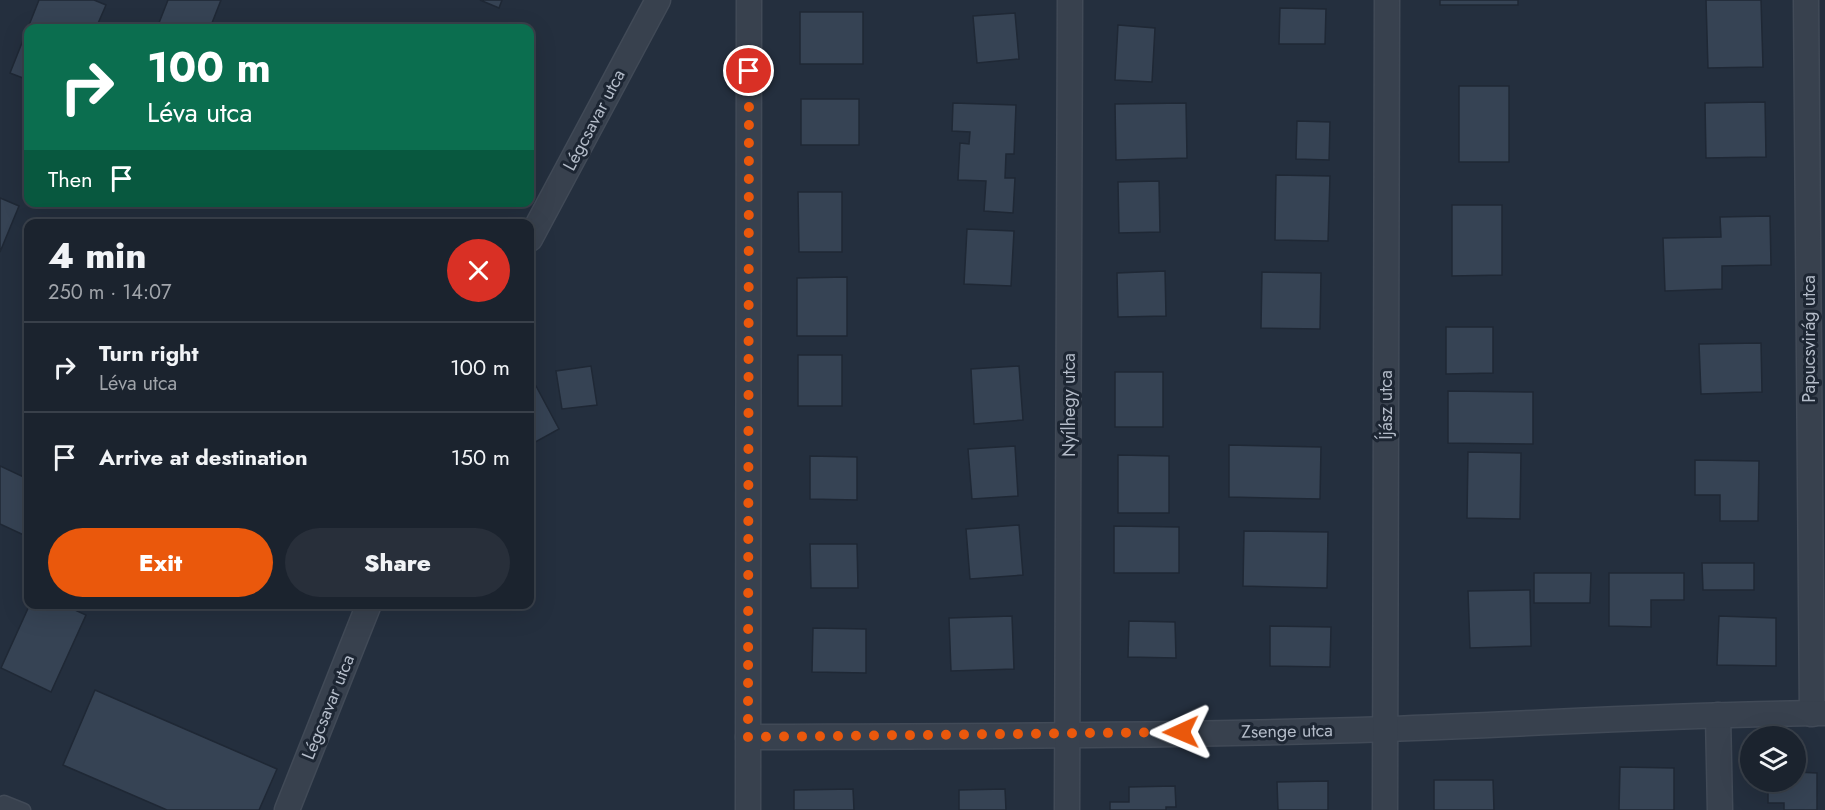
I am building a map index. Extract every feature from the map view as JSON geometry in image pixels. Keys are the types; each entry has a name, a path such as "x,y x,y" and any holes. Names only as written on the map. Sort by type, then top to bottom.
{"street":[{"name":"Légcsavar utca","path":"534,232 658,0"},
{"path":"748,810 749,0"},
{"name":"Nyílhegy utca","path":"1067,810 1070,0"},
{"name":"Íjász utca","path":"1385,810 1387,0"},
{"name":"Papucsvirág utca","path":"1806,0 1818,713"},
{"name":"Légcsavar utca","path":"287,810 367,609"},
{"name":"Zsenge utca","path":"748,737 1067,735 1385,729 1818,713"},
{"path":"1718,715 1720,810"}],"lane":[{"path":"0,810 4,802 24,810"}],"building":[{"path":"39,0 94,0 106,5 98,24 29,24"},
{"path":"168,0 221,0 212,24 159,24"},
{"path":"480,0 502,0 499,8"},
{"path":"1440,0 1518,0 1518,5 1440,5"},
{"path":"1706,0 1761,0 1763,67 1708,68"},
{"path":"1280,8 1326,9 1325,44 1279,44"},
{"path":"800,12 863,12 863,64 800,64"},
{"path":"1015,13 1019,59 977,63 973,16"},
{"path":"1118,25 1155,28 1152,82 1115,80"},
{"path":"24,38 24,78 10,73"},
{"path":"1459,86 1509,86 1509,162 1459,162"},
{"path":"801,99 859,99 859,145 801,145"},
{"path":"1765,102 1766,157 1706,158 1705,103"},
{"path":"953,103 1016,105 1014,154 1006,154 1005,178 1015,178 1013,213 984,211 986,181 958,180 960,143 969,144 970,132 952,131"},
{"path":"1186,103 1187,158 1116,160 1115,104"},
{"path":"1297,121 1330,122 1329,160 1296,159"},
{"path":"1276,175 1330,176 1328,241 1275,240"},
{"path":"1159,181 1160,232 1119,233 1118,182"},
{"path":"798,192 842,192 842,252 799,252"},
{"path":"0,198 19,206 0,252"},
{"path":"1452,205 1502,205 1502,275 1452,276"},
{"path":"1770,216 1771,265 1722,266 1722,289 1665,291 1663,238 1721,237 1720,217"},
{"path":"967,229 1014,231 1011,286 964,284"},
{"path":"1165,271 1166,316 1118,317 1117,273"},
{"path":"1262,272 1321,273 1320,329 1261,328"},
{"path":"847,277 847,336 797,336 797,278"},
{"path":"1446,327 1493,327 1493,373 1446,374"},
{"path":"1761,343 1762,392 1701,394 1699,344"},
{"path":"798,355 842,355 842,406 798,406"},
{"path":"591,366 597,405 562,409 556,371"},
{"path":"1019,366 1023,420 974,424 971,369"},
{"path":"1115,372 1163,372 1163,427 1115,427"},
{"path":"536,386 559,429 534,443 534,387"},
{"path":"1448,391 1533,392 1533,444 1448,443"},
{"path":"1229,445 1321,447 1320,499 1229,497"},
{"path":"1015,446 1018,496 972,499 968,449"},
{"path":"1468,452 1521,453 1520,519 1467,518"},
{"path":"1118,455 1169,456 1169,513 1118,513"},
{"path":"810,456 857,457 857,500 810,499"},
{"path":"1695,460 1759,461 1758,521 1720,521 1720,495 1695,495"},
{"path":"0,466 24,477 24,535 0,524"},
{"path":"1019,525 1023,575 970,579 966,529"},
{"path":"1114,526 1179,527 1179,573 1114,573"},
{"path":"1244,531 1328,532 1327,588 1243,586"},
{"path":"810,544 857,544 858,588 811,588"},
{"path":"1702,563 1754,563 1754,590 1703,590"},
{"path":"1534,573 1591,573 1590,603 1534,603"},
{"path":"1609,573 1684,573 1684,600 1651,600 1651,627 1609,626"},
{"path":"1530,590 1531,646 1470,648 1468,591"},
{"path":"28,609 73,609 86,615 51,692 1,668"},
{"path":"1012,616 1014,669 951,671 949,618"},
{"path":"1719,616 1776,618 1776,666 1717,665"},
{"path":"1129,621 1175,622 1176,658 1128,657"},
{"path":"1270,626 1331,627 1330,667 1270,666"},
{"path":"813,628 866,629 866,673 812,672"},
{"path":"95,690 277,769 259,810 167,810 63,765"},
{"path":"1620,767 1674,768 1674,810 1619,810"},
{"path":"1806,772 1817,773 1817,810 1784,810 1784,803 1768,803 1768,792 1806,792"},
{"path":"1434,780 1493,780 1494,810 1434,810"},
{"path":"1328,781 1328,810 1278,810 1277,782"},
{"path":"1175,786 1176,807 1166,807 1166,810 1110,810 1110,802 1129,802 1129,787"},
{"path":"853,789 854,810 794,810 794,790"},
{"path":"1005,789 1006,810 959,810 959,790"}],"route":[{"path":"749,71 748,737 1181,732"}]}
